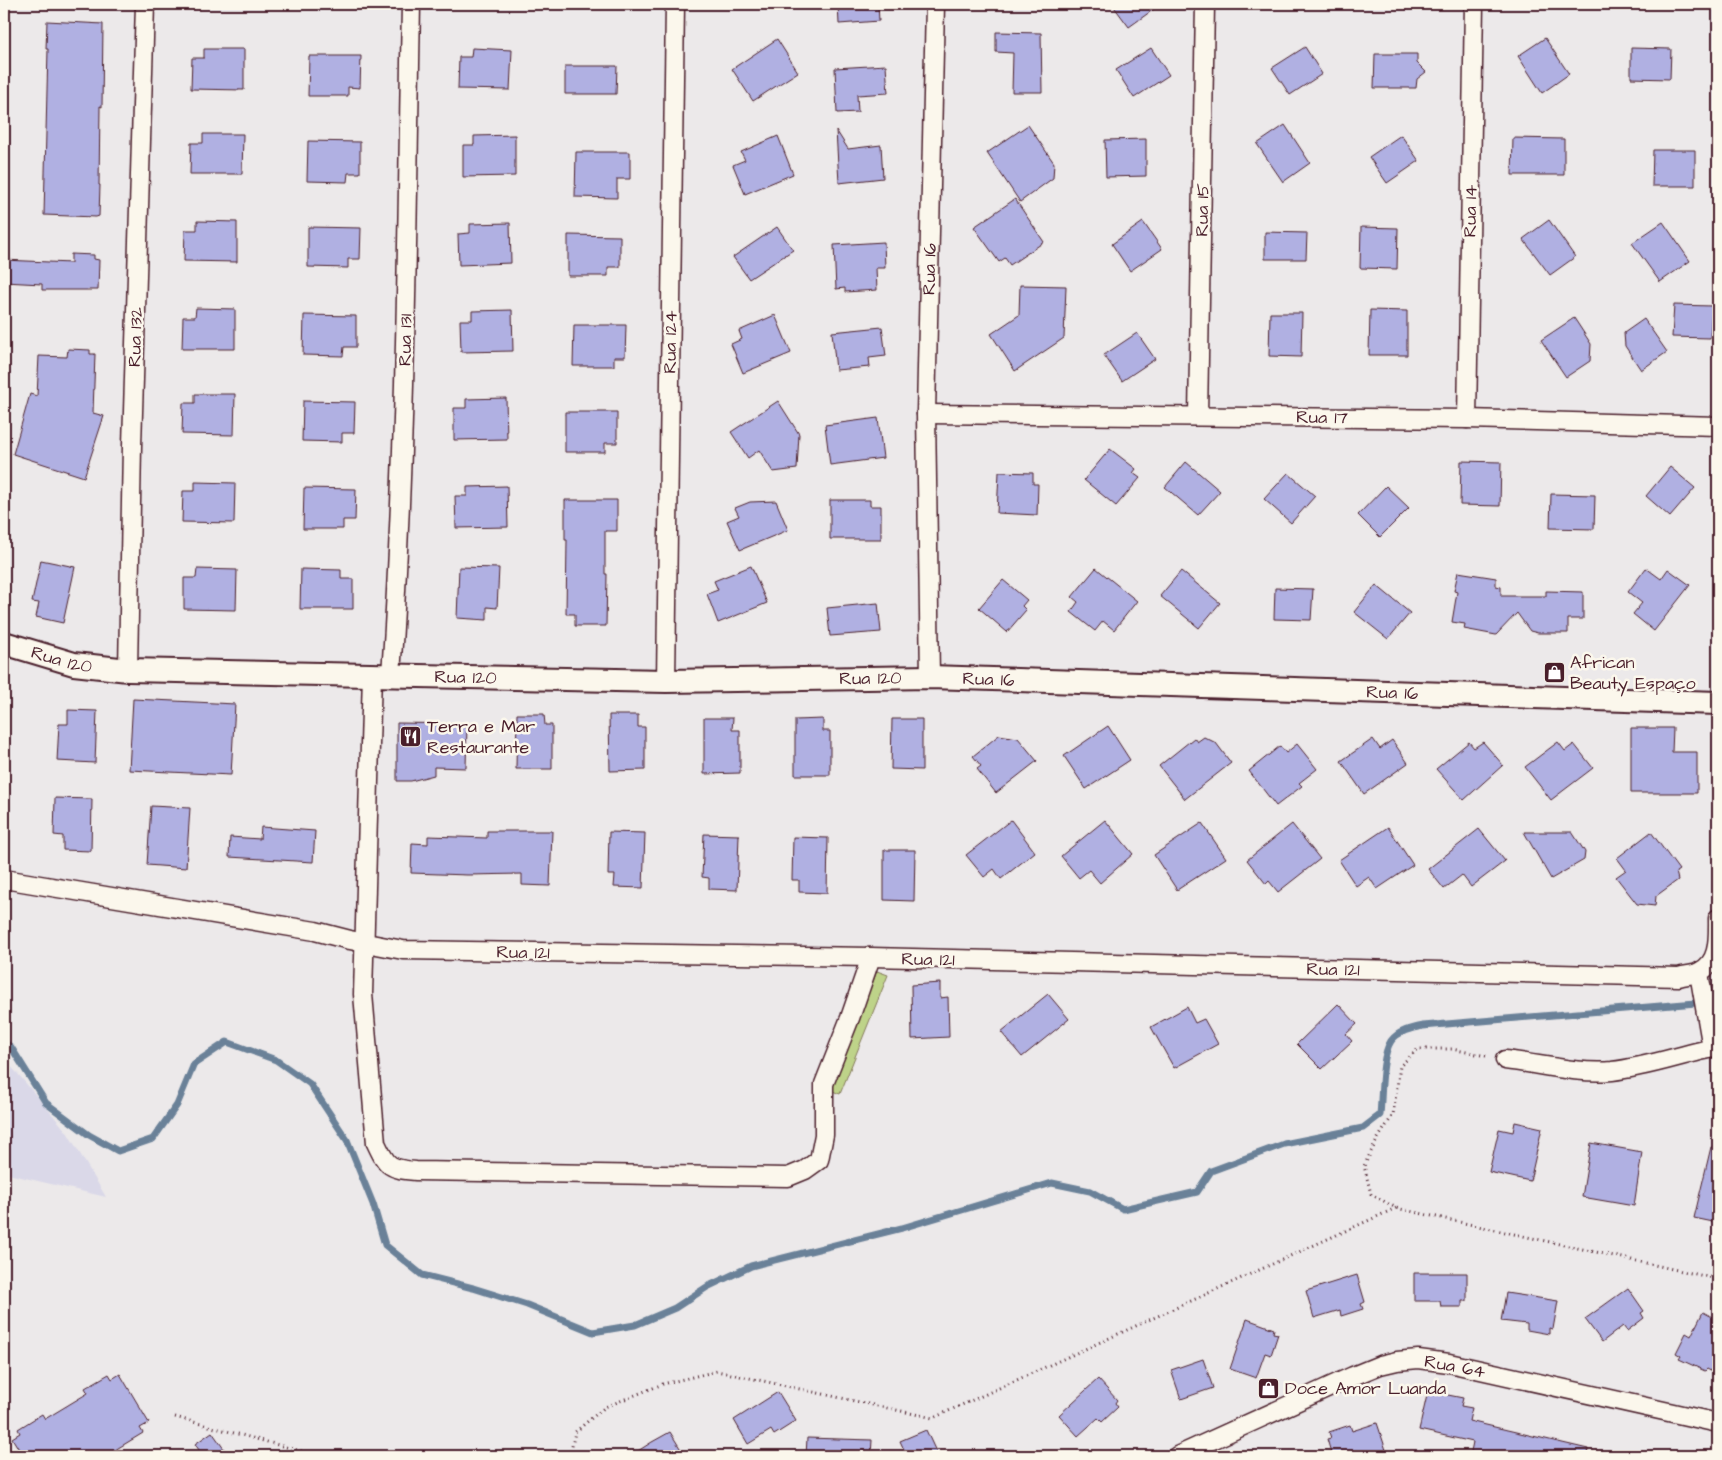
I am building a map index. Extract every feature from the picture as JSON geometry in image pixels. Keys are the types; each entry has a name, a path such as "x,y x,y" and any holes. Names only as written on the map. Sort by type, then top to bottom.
{"street":[{"name":"Rua 132","path":"128,670 132,446 145,4"},
{"name":"Rua 131","path":"381,675 399,557 403,450 411,4"},
{"name":"Rua 124","path":"666,681 674,4"},
{"name":"Rua 16","path":"935,4 926,414 930,677 1718,703"},
{"name":"Rua 15","path":"1198,416 1205,4"},
{"name":"Rua 14","path":"1467,419 1474,4"},
{"name":"Rua 17","path":"926,414 1467,419 1718,426"},
{"name":"Rua 120","path":"4,643 74,664 128,670 666,681 930,677"},
{"path":"381,675 363,994 376,1143 383,1160 396,1170 788,1177 804,1170 819,1160 824,1135 824,1084 871,958"},
{"name":"Rua 121","path":"4,879 315,930 365,943 403,950 871,958 1679,977 1699,973"},
{"path":"1505,1060 1592,1072 1613,1071 1715,1048 1699,973 1710,964 1717,950 1718,918"},
{"name":"Rua 64","path":"1176,1456 1380,1365 1418,1359 1449,1363 1718,1423"}],"path":[{"path":"1505,1060 1452,1049 1418,1049 1400,1066 1393,1115 1377,1140 1364,1166 1371,1194 1396,1208 1718,1279"},
{"path":"570,1456 575,1432 605,1407 663,1384 717,1371 933,1418 1396,1208"},
{"path":"175,1417 319,1456"}],"shaded area":[{"path":"4,1059 67,1132 106,1197 4,1173"}],"green space":[{"path":"877,971 888,975 840,1094 830,1090"}],"building":[{"path":"838,4 878,4 879,21 839,24"},
{"path":"1112,4 1161,4 1129,27"},
{"path":"47,21 103,24 99,216 96,217 44,215"},
{"path":"996,32 1041,33 1042,92 1012,92 1013,53 996,52"},
{"path":"1545,38 1569,74 1542,93 1518,56"},
{"path":"777,39 798,72 753,101 732,69"},
{"path":"1305,47 1322,74 1290,95 1272,68"},
{"path":"472,48 512,50 510,90 458,89 459,57 471,57"},
{"path":"1151,48 1169,75 1134,98 1116,70"},
{"path":"1631,48 1671,49 1670,79 1631,78"},
{"path":"204,49 244,49 244,90 191,89 192,58 204,58"},
{"path":"1375,54 1417,54 1417,63 1426,72 1417,79 1416,88 1374,88"},
{"path":"309,56 361,56 360,88 348,87 348,96 308,96"},
{"path":"886,65 888,93 857,95 858,112 837,113 835,68"},
{"path":"565,66 617,66 616,94 565,94"},
{"path":"1028,125 1054,163 1053,178 1020,202 987,153"},
{"path":"1285,125 1310,163 1283,182 1257,144"},
{"path":"836,130 848,149 881,145 883,178 839,183"},
{"path":"203,134 243,134 242,174 190,174 191,143 203,143"},
{"path":"515,135 515,176 463,177 463,145 474,145 474,136"},
{"path":"1401,135 1419,161 1387,183 1369,157"},
{"path":"778,136 793,174 745,194 733,165 745,160 741,152"},
{"path":"1513,138 1564,139 1564,175 1512,175"},
{"path":"1146,139 1146,176 1106,177 1105,140"},
{"path":"308,141 360,142 360,173 348,173 347,182 307,181"},
{"path":"1653,150 1695,150 1695,186 1652,186"},
{"path":"576,152 630,152 630,179 617,179 617,198 575,197"},
{"path":"1015,199 1044,242 1010,265 1005,258 999,262 974,227"},
{"path":"1549,220 1575,257 1550,275 1523,239"},
{"path":"197,221 237,222 237,262 184,261 185,230 197,230"},
{"path":"1143,222 1162,249 1130,271 1112,244"},
{"path":"1663,222 1690,261 1660,282 1632,243"},
{"path":"510,223 511,263 459,265 458,234 470,233 470,224"},
{"path":"308,227 361,228 360,259 348,259 348,268 308,267"},
{"path":"777,227 793,250 749,279 733,257"},
{"path":"1361,227 1398,228 1397,269 1360,268"},
{"path":"1265,232 1307,233 1306,259 1265,259"},
{"path":"568,235 620,236 620,267 608,267 608,276 568,276"},
{"path":"884,242 885,268 876,268 877,290 845,292 845,288 836,289 834,245"},
{"path":"71,254 94,255 94,259 99,260 98,290 42,290 42,284 4,282 4,260 71,263"},
{"path":"1020,285 1066,286 1064,338 1015,371 991,334 1019,315"},
{"path":"1674,305 1712,306 1710,338 1672,337"},
{"path":"196,308 235,309 235,349 182,349 183,317 195,317"},
{"path":"512,310 513,351 461,352 460,320 472,320 472,311"},
{"path":"1370,310 1407,311 1407,355 1369,355"},
{"path":"1270,313 1302,313 1301,357 1269,356"},
{"path":"304,315 356,316 356,347 344,347 343,356 303,355"},
{"path":"775,315 791,353 743,373 731,344 742,339 739,331"},
{"path":"1574,318 1591,344 1590,361 1566,377 1541,340"},
{"path":"1644,319 1667,352 1641,370 1625,346 1624,333"},
{"path":"574,325 626,325 625,357 614,357 614,366 573,366"},
{"path":"882,327 886,356 869,358 870,367 836,370 832,332"},
{"path":"1137,333 1155,359 1122,381 1104,355"},
{"path":"68,349 90,350 90,354 95,354 93,413 104,416 84,477 13,454 30,394 37,396 39,356 67,357"},
{"path":"195,394 235,394 234,435 182,434 183,403 195,403"},
{"path":"506,398 507,439 454,440 454,408 466,408 466,399"},
{"path":"303,401 355,402 354,433 342,433 342,442 302,441"},
{"path":"778,401 799,434 797,469 773,472 759,450 748,458 731,432"},
{"path":"565,412 617,412 617,443 605,443 605,452 565,452"},
{"path":"878,418 883,458 830,465 825,425"},
{"path":"1110,449 1136,469 1133,473 1140,478 1116,506 1084,480"},
{"path":"1461,461 1501,462 1500,506 1460,505"},
{"path":"1186,462 1220,491 1198,515 1165,487"},
{"path":"1670,467 1695,488 1670,517 1646,496"},
{"path":"999,472 1033,473 1033,484 1038,484 1037,515 997,513"},
{"path":"1288,473 1315,496 1291,523 1264,499"},
{"path":"195,482 235,483 234,523 182,522 183,491 195,491"},
{"path":"507,486 508,527 456,528 455,496 467,496 467,487"},
{"path":"1386,486 1409,508 1380,537 1358,515"},
{"path":"304,488 356,489 355,520 343,520 343,529 303,529"},
{"path":"1551,494 1595,495 1594,529 1550,528"},
{"path":"565,500 617,500 617,531 605,531 605,574 607,574 606,626 575,626 575,614 566,614 567,540 565,540"},
{"path":"830,500 870,500 870,506 881,506 881,539 830,539"},
{"path":"776,501 788,530 740,550 727,521 739,516 735,508 750,502"},
{"path":"41,560 75,567 63,623 36,617 39,603 32,602"},
{"path":"751,566 767,603 718,623 707,594 718,590 714,581"},
{"path":"459,567 499,568 497,608 487,607 487,620 457,618"},
{"path":"1096,568 1137,601 1114,630 1103,621 1095,631 1071,612 1078,602 1072,597"},
{"path":"1646,568 1661,579 1668,569 1690,585 1654,631 1633,614 1642,603 1628,592"},
{"path":"197,569 237,570 236,610 184,609 184,578 196,578"},
{"path":"301,569 341,570 341,579 353,579 353,609 300,609"},
{"path":"1181,571 1220,603 1199,628 1160,596"},
{"path":"1458,572 1496,578 1496,586 1501,587 1501,596 1546,596 1546,591 1583,592 1583,619 1568,619 1568,633 1538,633 1530,631 1517,613 1496,635 1464,629 1465,624 1452,622 1457,592 1454,591"},
{"path":"1003,580 1027,600 1022,606 1026,610 1007,632 979,608"},
{"path":"1376,585 1410,613 1388,639 1354,612"},
{"path":"1275,588 1313,589 1311,620 1274,619"},
{"path":"878,603 881,632 830,636 827,608"},
{"path":"133,699 235,704 231,775 129,770"},
{"path":"68,710 97,711 95,763 57,761 59,724 68,724"},
{"path":"517,714 544,714 545,725 552,725 552,769 516,769"},
{"path":"609,715 638,715 638,727 645,727 645,770 610,771"},
{"path":"704,718 733,718 732,730 740,730 740,773 704,774"},
{"path":"823,719 823,731 830,731 830,775 795,775 795,720"},
{"path":"892,719 922,719 922,770 891,769"},
{"path":"397,723 467,724 466,768 434,767 434,775 411,781 397,781"},
{"path":"1108,726 1130,760 1086,789 1064,756"},
{"path":"1631,728 1673,728 1672,752 1697,752 1697,793 1631,793"},
{"path":"999,735 1018,738 1037,761 996,793 977,769 981,766 973,756"},
{"path":"1204,737 1216,743 1231,763 1185,799 1159,766 1194,738 1197,742"},
{"path":"1373,739 1380,749 1392,740 1408,763 1364,794 1341,761"},
{"path":"1469,742 1474,748 1483,742 1503,765 1464,800 1436,769"},
{"path":"1558,742 1565,751 1574,744 1593,768 1551,800 1525,767"},
{"path":"1297,744 1317,769 1299,783 1302,786 1276,806 1249,771 1280,746 1286,753"},
{"path":"55,798 92,799 91,851 63,850 63,836 54,835"},
{"path":"151,806 190,808 186,868 147,865"},
{"path":"1011,820 1035,852 1001,879 994,869 984,877 966,855"},
{"path":"1105,820 1133,854 1100,883 1089,870 1079,878 1061,856"},
{"path":"1202,823 1226,858 1177,890 1154,855"},
{"path":"1292,824 1320,859 1278,892 1269,881 1266,884 1247,860"},
{"path":"261,827 315,831 313,862 229,857 230,837 260,839"},
{"path":"1388,827 1413,865 1377,889 1369,877 1356,886 1339,860"},
{"path":"1479,829 1505,861 1471,887 1462,875 1444,889 1428,869"},
{"path":"487,831 552,831 550,886 522,885 522,874 411,873 412,843 428,844 428,836 487,838"},
{"path":"609,832 645,833 643,888 614,887 615,875 608,875"},
{"path":"1524,832 1572,832 1585,852 1584,860 1551,879"},
{"path":"1651,832 1679,870 1676,872 1678,880 1656,896 1655,906 1637,904 1616,877 1626,870 1617,858"},
{"path":"704,834 739,835 737,890 709,889 709,878 702,877"},
{"path":"793,837 828,838 827,893 799,892 799,880 792,880"},
{"path":"884,850 915,850 914,901 884,900"},
{"path":"940,983 940,998 948,997 949,1037 912,1039 911,985"},
{"path":"1048,994 1069,1019 1022,1057 1001,1032"},
{"path":"1338,1004 1357,1024 1346,1034 1352,1041 1322,1069 1297,1044"},
{"path":"1187,1007 1195,1023 1204,1019 1218,1044 1174,1068 1151,1027"},
{"path":"1515,1122 1542,1128 1530,1181 1489,1172 1499,1129 1513,1132"},
{"path":"1591,1143 1642,1152 1634,1206 1582,1197"},
{"path":"1711,1147 1718,1148 1718,1223 1694,1218"},
{"path":"1414,1273 1467,1273 1467,1301 1462,1301 1462,1307 1441,1307 1440,1301 1414,1301"},
{"path":"1357,1275 1365,1302 1361,1304 1363,1309 1341,1316 1340,1310 1314,1318 1306,1291"},
{"path":"1628,1288 1644,1311 1641,1313 1644,1318 1627,1331 1623,1326 1602,1342 1585,1319"},
{"path":"1506,1293 1558,1301 1553,1329 1549,1328 1549,1334 1527,1330 1527,1324 1501,1321"},
{"path":"1703,1312 1718,1320 1718,1375 1679,1359 1681,1356 1676,1353 1686,1333 1691,1336"},
{"path":"1247,1319 1274,1329 1273,1333 1278,1334 1271,1355 1265,1353 1256,1378 1230,1369"},
{"path":"1203,1359 1213,1388 1181,1399 1171,1370"},
{"path":"109,1374 112,1379 120,1374 149,1423 140,1428 143,1433 105,1456 23,1456 12,1438 20,1433 18,1429 42,1414 45,1419 88,1393 85,1388"},
{"path":"1098,1379 1117,1400 1115,1403 1118,1407 1102,1422 1098,1418 1078,1436 1059,1415"},
{"path":"1428,1391 1463,1398 1461,1406 1472,1408 1469,1421 1588,1449 1587,1456 1470,1456 1473,1442 1419,1430"},
{"path":"778,1392 796,1421 774,1435 771,1430 748,1444 734,1420"},
{"path":"1377,1423 1386,1450 1364,1456 1332,1456 1327,1439 1331,1438 1329,1432 1350,1425 1352,1431"},
{"path":"926,1430 938,1456 907,1456 900,1441"},
{"path":"212,1432 229,1456 203,1456 195,1444"},
{"path":"670,1432 685,1456 630,1456 652,1442"},
{"path":"807,1438 872,1440 871,1456 806,1456"}],"waterway":[{"path":"4,1042 11,1047 46,1103 89,1135 118,1151 153,1139 177,1105 194,1064 227,1042 276,1060 310,1084 347,1140 373,1204 385,1245 422,1275 473,1288 527,1305 593,1332 635,1325 675,1308 707,1287 751,1266 902,1228 1052,1183 1090,1191 1123,1209 1197,1192 1211,1171 1284,1144 1363,1128 1380,1115 1385,1056 1391,1041 1401,1032 1410,1029 1423,1026 1696,1003"}],"place":[{"name":"African Beauty Espaço","path":"1554,672"},
{"name":"Terra e Mar Restaurante","path":"411,736"},
{"name":"Doce Amor Luanda","path":"1269,1388"}]}
